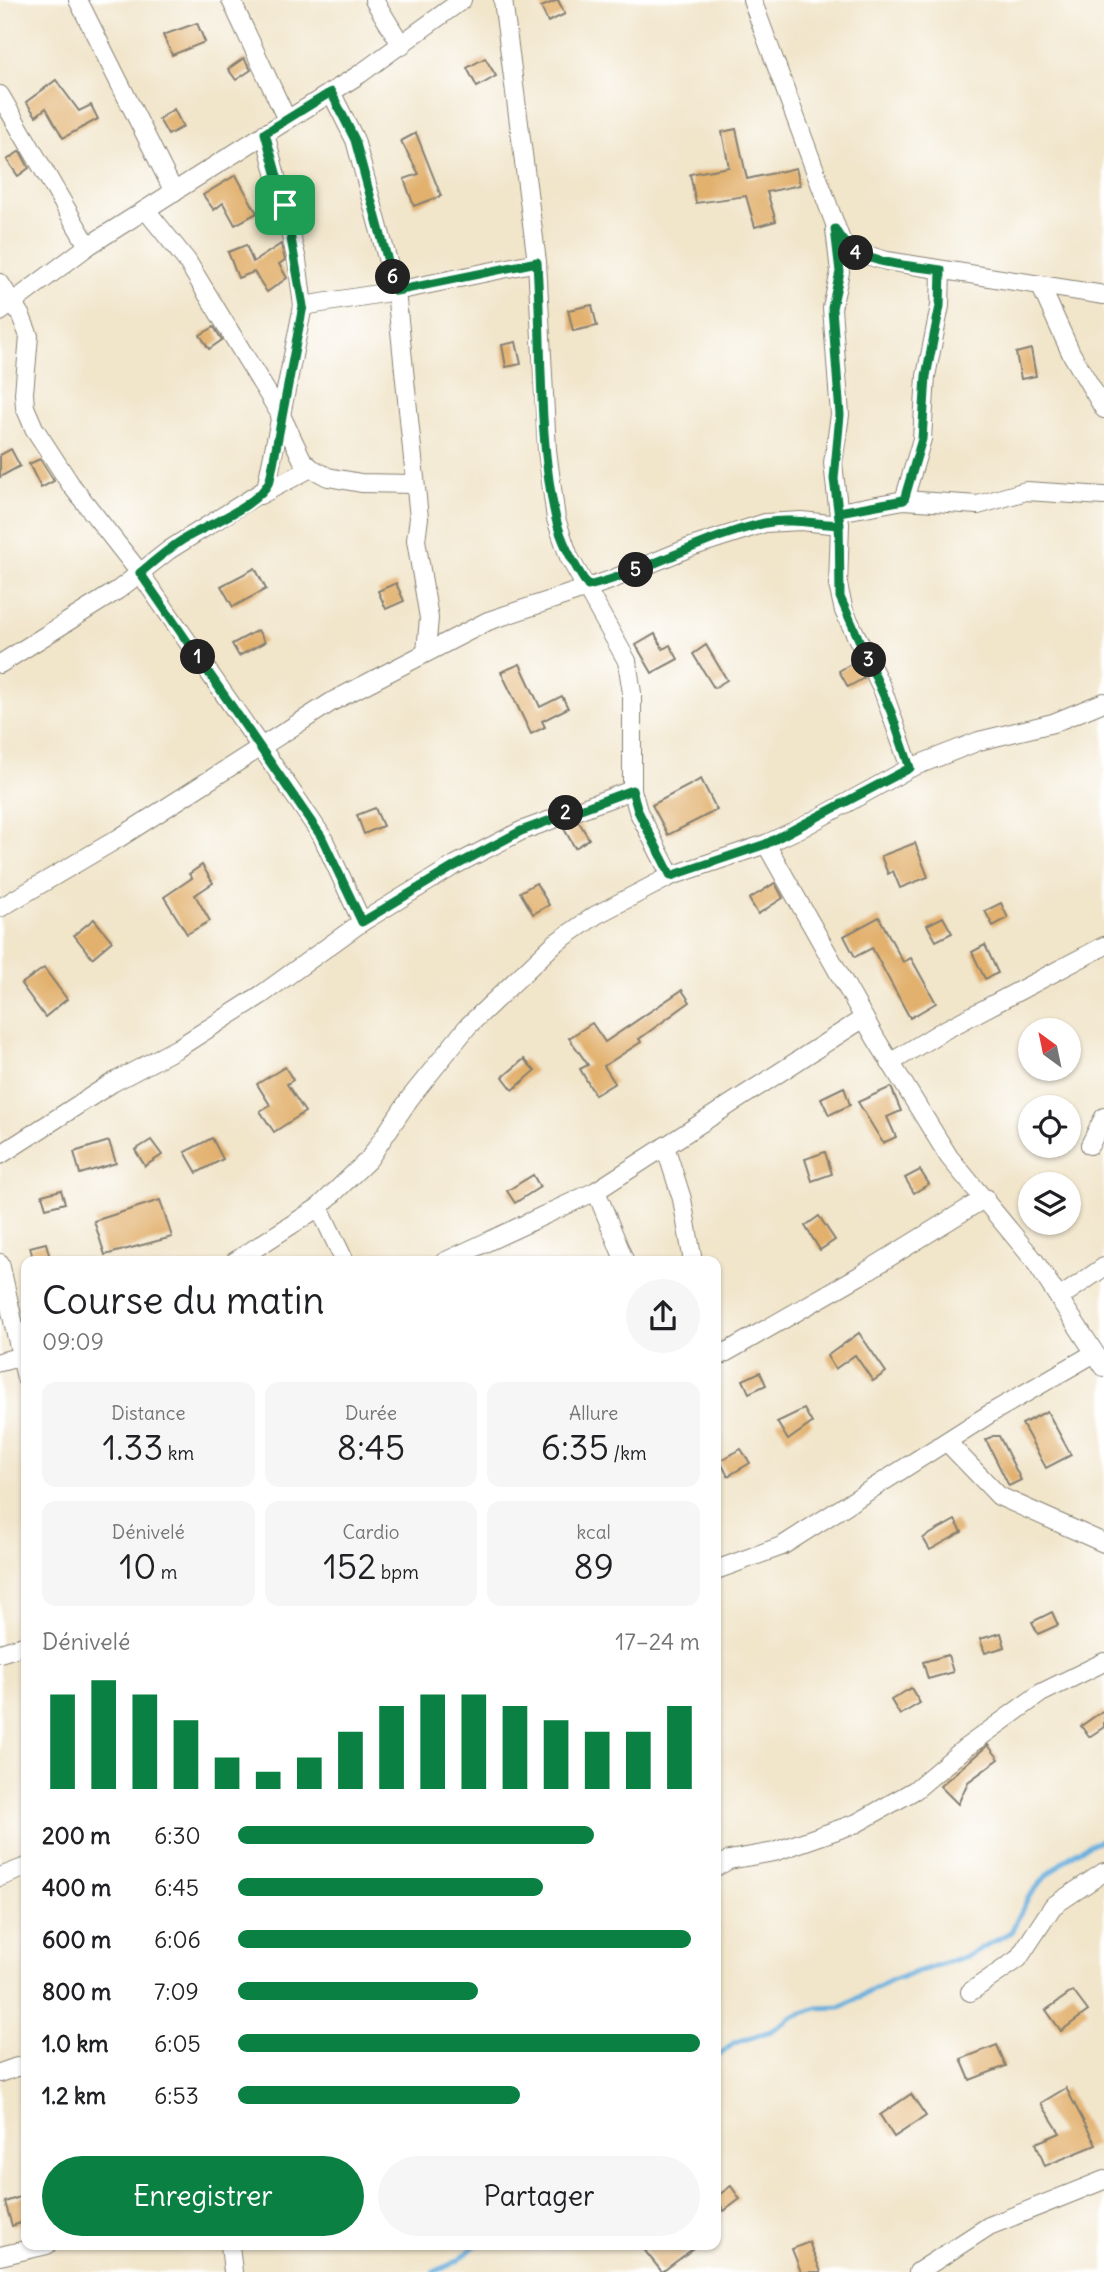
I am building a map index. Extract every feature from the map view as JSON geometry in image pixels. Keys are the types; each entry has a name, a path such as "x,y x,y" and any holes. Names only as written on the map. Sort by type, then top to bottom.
{"street":[{"path":"78,0 174,192"},
{"path":"231,0 287,120"},
{"path":"374,0 402,46"},
{"path":"6,307 88,246 402,46 462,0"},
{"path":"503,0 537,262 547,450 556,519 569,556 588,586 627,661 632,693 632,790 638,811 671,876"},
{"path":"752,0 842,243 853,251 887,261 1104,295"},
{"path":"331,92 355,140 396,291 413,484 419,518 416,540 429,618 426,652"},
{"path":"0,95 88,246"},
{"path":"260,495 270,480 303,306 297,260 265,133"},
{"path":"146,210 187,261 282,417 297,449 311,468 328,477 361,483 413,484"},
{"path":"835,229 840,272 832,308 840,403 833,463 840,518 837,567 840,597 886,700 910,768"},
{"path":"303,306 396,291 537,262"},
{"path":"904,500 922,439 926,376 940,306 941,270"},
{"path":"0,283 6,307 29,336 24,393 25,408 34,428 71,485 140,573 321,836 362,922"},
{"path":"1041,287 1071,353 1104,410"},
{"path":"0,664 140,573 178,544 311,468"},
{"path":"0,908 262,748 333,701 488,621 608,581 691,547 765,523 840,518 904,500 978,505 1026,491 1104,496"},
{"path":"243,1256 319,1207 369,1159 410,1098 468,1026 554,944 596,915 671,876 766,844 910,768 979,741 1053,723 1104,702"},
{"path":"0,1155 112,1083 178,1048 261,995 362,922 455,866 521,831 632,790"},
{"path":"721,1568 782,1546 947,1441 1099,1361 1034,1260 985,1198 948,1157 890,1063 766,844"},
{"path":"890,1063 939,1033 1102,949"},
{"path":"457,1256 596,1191 864,1018"},
{"path":"1090,1145 1104,1117"},
{"path":"665,1146 682,1199 692,1256"},
{"path":"596,1191 623,1256"},
{"path":"721,1355 870,1269 985,1198"},
{"path":"319,1207 342,1256"},
{"path":"0,1263 21,1344"},
{"path":"1059,1298 1104,1267"},
{"path":"0,1362 21,1357"},
{"path":"947,1441 999,1496 1104,1543"},
{"path":"0,1653 21,1647"},
{"path":"721,1864 729,1860 774,1852 815,1840 857,1824 915,1790 965,1748 1041,1693 1104,1662"},
{"path":"0,1877 21,1869"},
{"path":"970,1992 1018,1959 1054,1906 1104,1872"},
{"path":"0,2073 21,2067"},
{"path":"918,2272 989,2225 1104,2180"},
{"path":"0,2256 26,2250"},
{"path":"231,2250 233,2272"}],"building":[{"path":"558,0 565,14 548,22 541,7"},
{"path":"197,23 205,42 172,55 163,35"},
{"path":"244,58 251,70 236,80 228,69"},
{"path":"485,58 496,76 477,87 467,68"},
{"path":"56,80 79,111 91,105 98,119 63,138 46,108 36,116 26,102"},
{"path":"174,109 183,127 168,135 159,119"},
{"path":"736,129 747,179 796,168 800,185 767,192 776,221 755,227 746,196 696,203 690,174 729,167 722,132"},
{"path":"416,133 441,196 414,206 404,179 419,174 401,141"},
{"path":"20,151 29,168 18,176 7,160"},
{"path":"236,175 257,213 235,225 223,203 214,210 203,195"},
{"path":"281,244 285,260 279,264 287,278 267,292 254,272 238,278 228,252 246,245 253,262"},
{"path":"592,305 597,326 573,331 568,310"},
{"path":"214,327 222,340 209,349 200,335"},
{"path":"516,342 521,364 506,367 502,345"},
{"path":"1031,349 1036,376 1021,379 1016,353"},
{"path":"11,449 20,466 0,477 0,455"},
{"path":"40,459 54,481 41,488 29,464"},
{"path":"255,568 266,589 233,607 221,586"},
{"path":"396,583 404,601 386,609 378,591"},
{"path":"258,630 265,642 239,656 232,644"},
{"path":"655,634 663,649 670,645 678,659 652,673 636,645"},
{"path":"706,645 727,680 714,688 693,654"},
{"path":"856,661 864,678 848,687 839,671"},
{"path":"520,664 540,707 562,696 568,708 542,721 545,727 531,734 501,672"},
{"path":"701,779 717,810 668,835 652,805"},
{"path":"375,808 383,826 364,834 357,815"},
{"path":"579,822 589,839 575,848 563,827"},
{"path":"915,843 928,877 900,888 893,871 888,874 881,856"},
{"path":"202,865 213,883 195,895 210,921 187,934 164,897 192,878 189,874"},
{"path":"536,883 549,905 533,914 520,892"},
{"path":"775,883 783,898 758,914 749,899"},
{"path":"1001,903 1008,918 993,926 985,911"},
{"path":"879,917 903,962 911,958 936,1003 910,1018 872,948 855,957 844,936"},
{"path":"943,917 952,933 936,941 927,925"},
{"path":"94,919 112,941 92,958 74,935"},
{"path":"985,945 998,973 985,979 972,952"},
{"path":"44,968 67,999 45,1017 21,984"},
{"path":"682,990 690,1002 639,1039 641,1042 604,1066 615,1083 595,1095 580,1069 588,1065 569,1038 592,1023 605,1042"},
{"path":"524,1059 535,1071 513,1090 503,1077"},
{"path":"285,1067 293,1080 287,1084 305,1112 274,1132 260,1111 270,1105 257,1084"},
{"path":"844,1087 850,1105 829,1115 821,1098"},
{"path":"891,1087 901,1111 887,1117 896,1137 883,1143 858,1102"},
{"path":"212,1138 223,1159 197,1173 185,1152"},
{"path":"151,1140 162,1155 145,1166 135,1150"},
{"path":"109,1141 116,1163 80,1174 74,1152"},
{"path":"825,1152 832,1174 812,1181 805,1159"},
{"path":"920,1170 929,1184 914,1193 905,1178"},
{"path":"533,1175 540,1187 515,1203 507,1191"},
{"path":"61,1190 65,1203 46,1208 42,1195"},
{"path":"160,1200 172,1237 105,1255 94,1221"},
{"path":"819,1216 835,1240 820,1250 805,1226"},
{"path":"46,1243 49,1256 32,1256 30,1247"},
{"path":"859,1333 886,1372 873,1381 855,1355 835,1369 827,1356"},
{"path":"760,1372 766,1385 749,1393 743,1380"},
{"path":"804,1409 812,1423 788,1440 777,1422"},
{"path":"1047,1411 1071,1455 1046,1468 1022,1424"},
{"path":"999,1436 1021,1480 1009,1486 986,1440"},
{"path":"741,1449 750,1463 728,1476 721,1460"},
{"path":"955,1520 962,1532 930,1550 923,1538"},
{"path":"1052,1612 1058,1625 1038,1634 1032,1622"},
{"path":"1001,1633 1005,1647 985,1653 980,1639"},
{"path":"948,1655 953,1672 928,1679 923,1662"},
{"path":"911,1688 920,1703 900,1715 891,1700"},
{"path":"1104,1710 1104,1727 1089,1737 1081,1726"},
{"path":"988,1745 999,1759 968,1782 958,1804 940,1786"},
{"path":"1073,1991 1088,2011 1061,2031 1046,2010"},
{"path":"997,2045 1006,2066 970,2080 961,2059"},
{"path":"1066,2088 1096,2145 1045,2166 1036,2143 1060,2133 1041,2103"},
{"path":"911,2094 926,2116 894,2137 880,2115"},
{"path":"731,2186 740,2199 724,2211 721,2193"},
{"path":"21,2197 21,2223 12,2226 5,2202"},
{"path":"809,2242 821,2272 801,2272 792,2249"},
{"path":"646,2250 691,2250 662,2272"}],"waterway":[{"path":"721,2054 734,2043 771,2031 794,2016 817,2008 840,2007 892,1980 969,1955 1011,1932 1028,1898 1047,1875 1075,1852 1104,1838"},
{"path":"434,2272 458,2261 470,2250"}],"route":[{"path":"285,205 265,133 331,92 355,140 396,291 537,262 547,450 556,519 569,556 588,586 608,581 691,547 765,523 801,521 840,525 833,463 840,415 832,308 840,272 835,229 842,243 868,257 941,270 940,306 926,376 922,439 904,500 839,512 840,525 837,567 840,597 891,712 910,768 803,827 766,844 671,876 638,811 632,790 521,831 455,866 362,922 321,836 140,573 187,538 252,501 266,489 270,480 303,306 297,260 285,205"}]}
